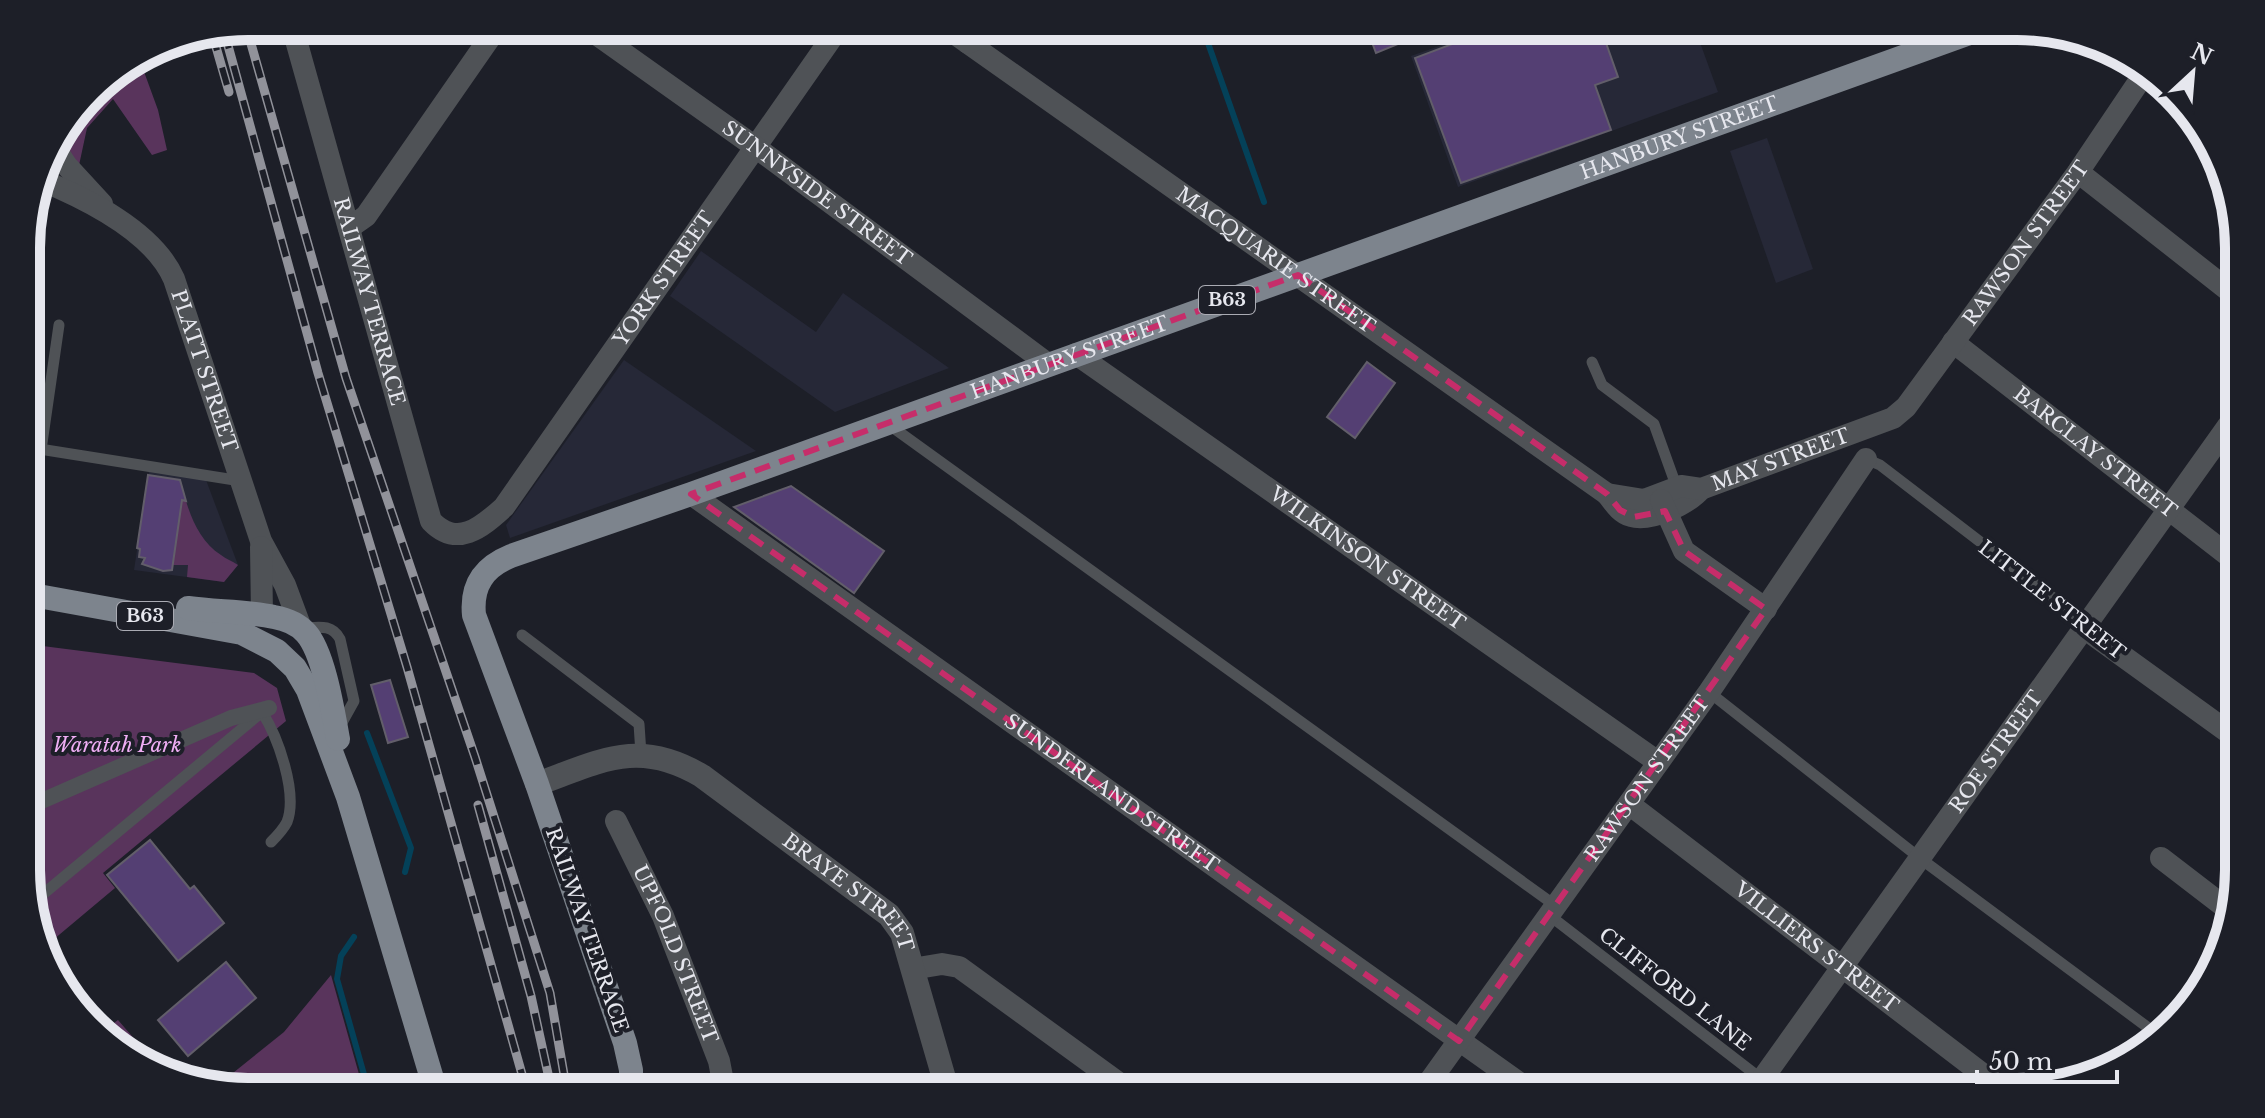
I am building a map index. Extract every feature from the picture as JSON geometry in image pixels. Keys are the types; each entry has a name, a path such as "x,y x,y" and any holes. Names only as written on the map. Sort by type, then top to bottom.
{"main road":[{"name":"HANBURY STREET","path":"476,588 483,574 502,559 887,424 1950,40"},
{"name":"RAILWAY TERRACE","path":"476,588 473,605 477,624 537,784 625,1043 631,1078"},
{"name":"B63","path":"40,593 262,615 288,621 301,628 313,643 314,689 432,1078"},
{"name":"B63","path":"40,594 242,633 284,657 314,689 336,731 348,797"},
{"path":"262,615 267,626 293,648 314,689"}],"street":[{"name":"RAILWAY TERRACE","path":"296,40 431,521 443,533 458,535 484,525"},
{"path":"349,228 366,216 488,40"},
{"name":"SUNNYSIDE STREET","path":"605,40 754,146 1048,364"},
{"name":"YORK STREET","path":"484,525 504,507 830,40"},
{"name":"MACQUARIE STREET","path":"964,40 1607,494 1620,510 1634,517 1667,498"},
{"path":"968,43 975,40"},
{"name":"RAWSON STREET","path":"1860,431 1893,418 1906,407 2078,172 2140,80"},
{"name":"PLATT STREET","path":"61,156 116,219"},
{"path":"2078,172 2225,288"},
{"name":"PLATT STREET","path":"51,184 116,219 154,248 169,268 261,541 285,585 301,628"},
{"name":"BARCLAY STREET","path":"1953,342 2225,553"},
{"name":"WILKINSON STREET","path":"1076,354 1658,762"},
{"name":"MAY STREET","path":"1667,498 1701,489 1860,431"},
{"name":"ROE STREET","path":"1770,1078 1842,965 1921,859 2225,431"},
{"name":"RAWSON STREET","path":"1432,1078 1709,692 1866,459"},
{"name":"SUNDERLAND STREET","path":"691,494 1512,1078"},
{"path":"1667,498 1684,551 1766,609"},
{"name":"PLATT STREET","path":"261,541 262,615"},
{"name":"LITTLE STREET","path":"2084,628 2225,730"},
{"path":"40,802 231,718 269,708"},
{"name":"BRAYE STREET","path":"537,784 596,763 641,754 674,761 702,776 889,915 902,933 912,969 942,964 959,967 1112,1078"},
{"name":"VILLIERS STREET","path":"1629,804 1988,1078"},
{"name":"UPFOLD STREET","path":"616,821 663,916 719,1061 722,1078"},
{"path":"2161,858 2222,905"},
{"path":"912,969 944,1078"}],"lane":[{"path":"59,325 41,450 241,481"},
{"path":"1592,362 1602,385 1654,424 1667,498"},
{"name":"CLIFFORD LANE","path":"887,424 1553,910 1753,1078"},
{"name":"LITTLE STREET","path":"1866,459 1880,465 2073,613 2084,628"},
{"path":"301,628 328,628 334,630 340,639 354,701 336,731"},
{"path":"522,635 639,724 641,754"},
{"path":"1709,692 1921,859 2150,1029"},
{"path":"42,895 262,712 272,729 284,765 290,799 286,824 271,842"}],"highlighted area":[{"path":"1298,275 1607,494 1620,510 1634,517 1665,511 1684,551 1766,609 1459,1041 691,494"}],"shaded area":[{"path":"1456,40 1699,40 1718,92 1458,187 1411,56"},
{"path":"1767,138 1813,269 1776,283 1730,151"},
{"path":"701,251 816,332 843,293 949,368 835,412 670,296"},
{"path":"624,360 756,451 510,538 506,525"},
{"path":"149,471 206,480 238,565 224,582 134,570"}],"green space":[{"path":"143,69 158,110 167,150 152,155 113,99 87,128 78,170 65,148 68,144 101,101"},
{"path":"175,499 186,501 195,524 208,544 238,565 224,582 187,577 188,565 173,565"},
{"name":"Waratah Park","path":"40,646 254,673 277,688 286,721 103,873 115,888 53,940 42,897 40,870"},
{"path":"331,975 360,1078 228,1077 284,1032"},
{"path":"118,1020 144,1050 111,1026"}],"building":[{"path":"1371,40 1397,40 1398,44 1376,53"},
{"path":"1463,40 1605,40 1618,77 1595,85 1611,130 1461,183 1415,58"},
{"path":"1367,362 1395,383 1355,438 1327,417"},
{"path":"148,475 180,480 186,501 182,500 172,570 163,571 142,564 145,558 139,557 140,549 137,548"},
{"path":"791,486 884,551 854,593 734,507"},
{"path":"390,680 408,737 388,743 371,685"},
{"path":"150,840 190,889 194,886 224,923 178,961 107,875"},
{"path":"226,962 256,998 188,1056 158,1020"}],"waterway":[{"path":"1207,40 1264,202"},
{"path":"367,733 411,848 405,872"},
{"path":"354,937 341,956 337,979 365,1078"}],"railway":[{"path":"250,40 346,378 475,757 550,993 565,1078"},
{"path":"227,42 318,373 407,667 523,1078"},
{"path":"215,43 229,92"},
{"path":"478,805 531,996 549,1078"}]}
